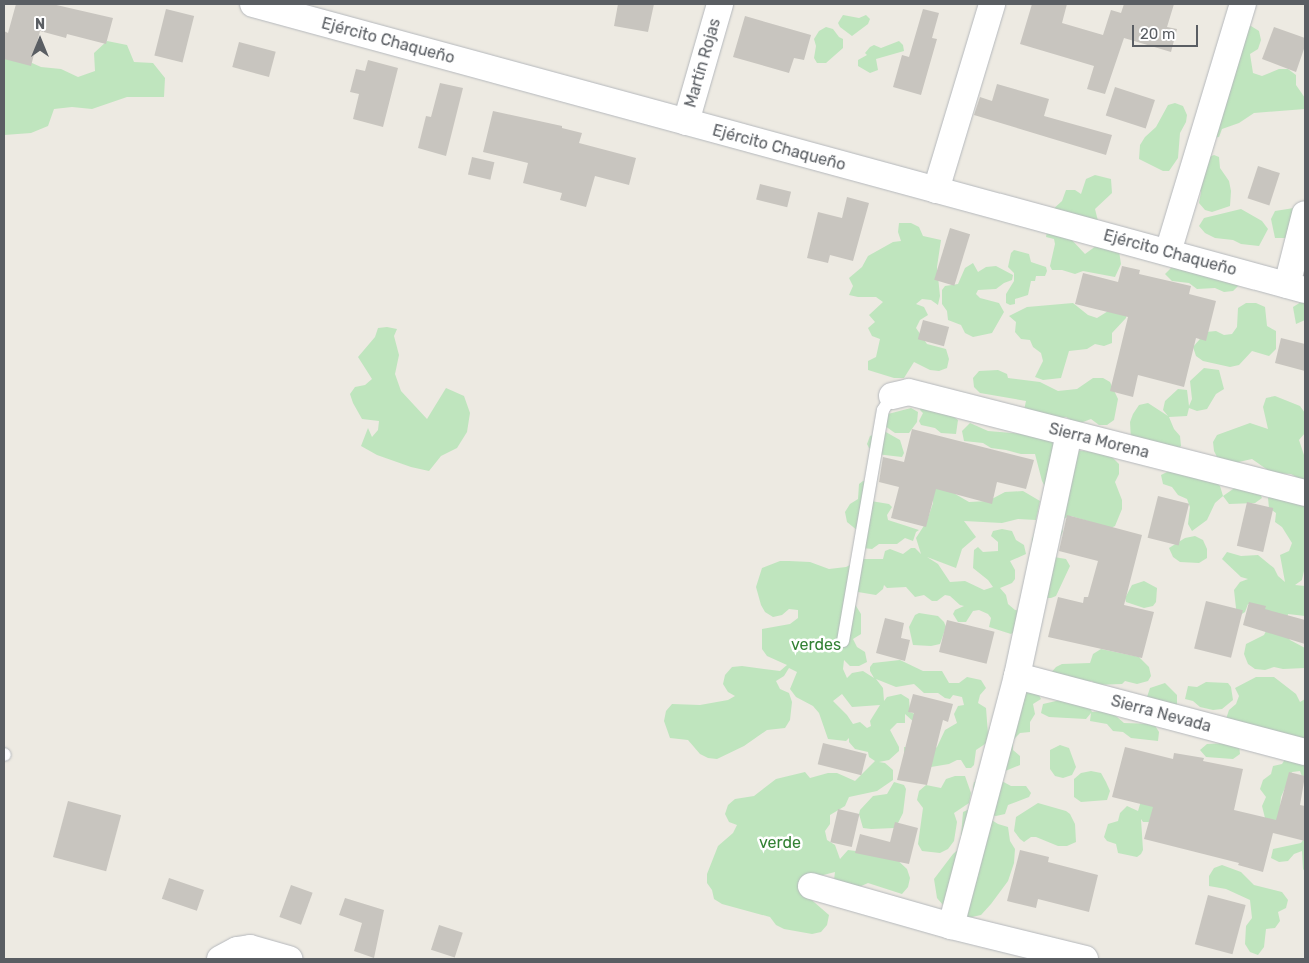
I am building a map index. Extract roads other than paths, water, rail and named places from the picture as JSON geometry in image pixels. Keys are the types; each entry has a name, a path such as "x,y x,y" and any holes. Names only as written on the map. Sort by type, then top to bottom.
{"street":[{"name":"Ejército Chaqueño","path":"253,4 1296,288"},
{"name":"Martín Rojas","path":"686,122 720,4"},
{"path":"936,190 992,4"},
{"path":"1168,252 1244,4"},
{"path":"1296,288 1305,214"},
{"name":"Sierra Morena","path":"892,396 910,392 1305,493"},
{"path":"951,926 1017,676 1069,434"},
{"name":"Sierra Nevada","path":"1017,676 1305,752"},
{"path":"811,886 951,926 1085,959"},
{"path":"220,959 237,950 250,948 289,959"}],"lane":[{"path":"843,641 883,410 892,396"}],"park label":[{"name":"verdes","path":"816,645"},
{"name":"verde","path":"780,843"}]}
